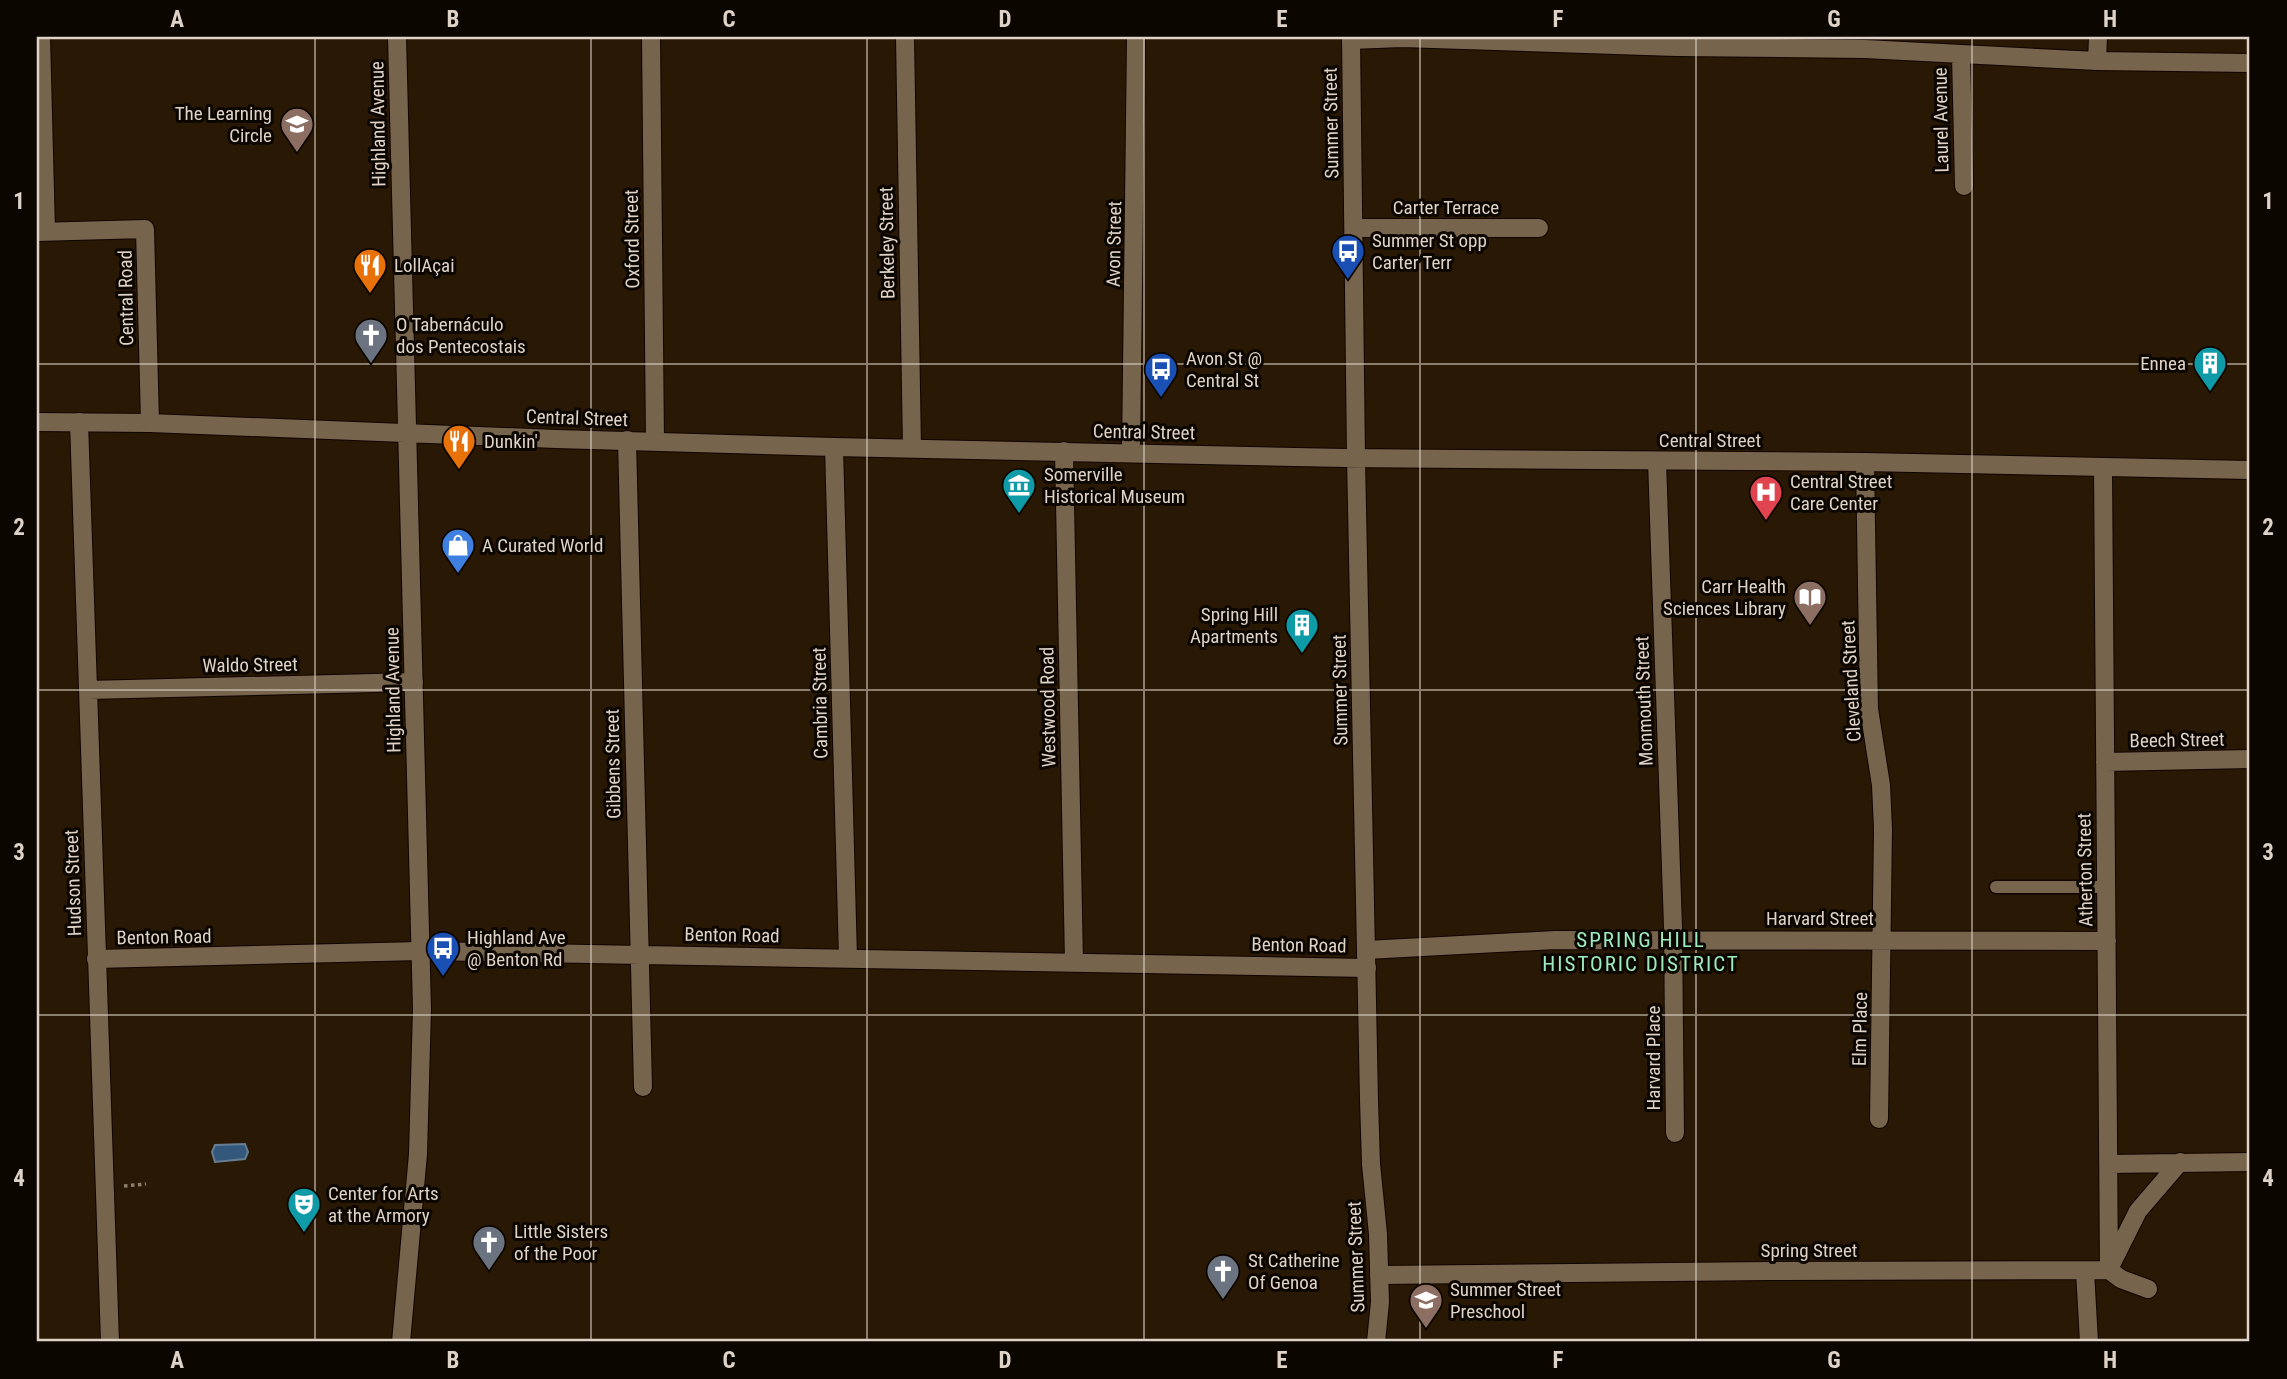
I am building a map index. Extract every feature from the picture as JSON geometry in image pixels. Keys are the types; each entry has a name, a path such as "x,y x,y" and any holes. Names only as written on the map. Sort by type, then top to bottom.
{"street":[{"name":"Central Road","path":"41,37 42,231 145,229 150,423"},
{"name":"Highland Avenue","path":"397,37 421,951 419,1137 401,1342"},
{"name":"Oxford Street","path":"651,37 655,441"},
{"name":"Berkeley Street","path":"905,37 912,448"},
{"name":"Avon Street","path":"1131,452 1136,218 1136,37"},
{"path":"2097,61 2098,37"},
{"path":"1351,38 1865,43 1961,54 2097,61 2250,64"},
{"name":"Summer Street","path":"1351,38 1366,959 1371,1164 1378,1216 1380,1302 1376,1342"},
{"name":"Laurel Avenue","path":"1961,54 1964,186"},
{"name":"Carter Terrace","path":"1354,228 1539,228"},
{"name":"Central Street","path":"37,422 150,423 834,447 1356,458 1866,462 2250,470"},
{"name":"Hudson Street","path":"79,422 110,1342"},
{"name":"Gibbens Street","path":"627,440 643,1087"},
{"name":"Cambria Street","path":"834,447 848,958"},
{"name":"Westwood Road","path":"1064,451 1074,962"},
{"name":"Monmouth Street","path":"1657,461 1674,940"},
{"name":"Cleveland Street","path":"1866,462 1869,709 1882,796 1883,939"},
{"name":"Atherton Street","path":"2103,468 2109,1270"},
{"name":"Waldo Street","path":"88,690 414,682"},
{"name":"Beech Street","path":"2105,762 2250,759"},
{"name":"Elm Place","path":"1879,1119 1883,939"},
{"name":"Harvard Street","path":"1366,959 1555,940 2107,941"},
{"name":"Harvard Place","path":"1674,940 1675,1133"},
{"name":"Benton Road","path":"96,959 421,951 1074,962 1366,959"},
{"path":"2109,1164 2250,1162"},
{"path":"2148,1289 2121,1279 2109,1270 2138,1211 2180,1163"},
{"name":"Spring Street","path":"1379,1275 2109,1270"},
{"path":"2085,1271 2089,1342"}],"lane":[{"path":"1996,887 2106,887"}],"path":[{"path":"119,1186 146,1184"}],"water":[{"path":"245,1144 248,1152 245,1159 215,1162 212,1152 215,1145"}],"place":[{"name":"The Learning Circle","path":"297,154"},
{"name":"Summer St opp Carter Terr","path":"1348,281"},
{"name":"LollAçai","path":"370,295"},
{"name":"O Tabernáculo dos Pentecostais","path":"371,365"},
{"name":"Ennea","path":"2210,393"},
{"name":"Avon St @ Central St","path":"1161,399"},
{"name":"Dunkin'","path":"459,471"},
{"name":"Somerville Historical Museum","path":"1019,515"},
{"name":"Central Street Care Center","path":"1766,522"},
{"name":"A Curated World","path":"458,575"},
{"name":"Carr Health Sciences Library","path":"1810,627"},
{"name":"Spring Hill Apartments","path":"1302,655"},
{"name":"Highland Ave @ Benton Rd","path":"443,978"},
{"name":"Center for Arts at the Armory","path":"304,1234"},
{"name":"Little Sisters of the Poor","path":"489,1272"},
{"name":"St Catherine Of Genoa","path":"1223,1301"},
{"name":"Summer Street Preschool","path":"1426,1330"}],"district":[{"name":"SPRING HILL HISTORIC DISTRICT","path":"1641,952"}]}
